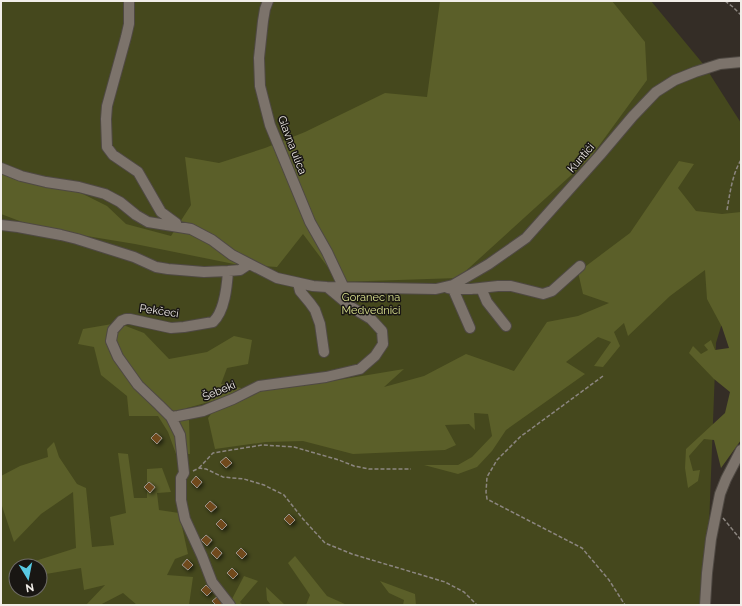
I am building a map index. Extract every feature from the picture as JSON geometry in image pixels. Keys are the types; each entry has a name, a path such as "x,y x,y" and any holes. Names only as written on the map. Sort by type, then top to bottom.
{"street":[{"path":"129,1 129,24 107,106 107,146 114,155 138,172 161,212 176,223 177,226"},
{"name":"Glavna ulica","path":"268,1 263,21 259,58 260,86 270,125 310,222 327,252 344,288"},
{"name":"Kuntići","path":"450,288 489,264 526,238 633,116 656,92 675,80 695,72 720,64 741,62"},
{"path":"1,168 21,176 46,182 79,187 106,194 148,222 191,229 212,240 232,255 277,278 313,286 327,287"},
{"path":"1,225 77,239 134,257 156,267 168,269 228,272 240,270 249,264"},
{"name":"Kuntići","path":"327,287 471,289 511,286 546,294 552,291 580,266"},
{"name":"Pekčeci","path":"171,417 138,385 118,357 111,341 113,330 126,319 171,328 213,322 220,313 222,307 228,272"},
{"path":"298,283 300,291 315,310 320,324 324,352"},
{"name":"Šebeki","path":"171,417 203,411 233,399 259,386 326,377 360,369 375,356 383,344 382,331 371,319 351,307 327,287"},
{"path":"450,288 470,328"},
{"path":"481,288 487,302 506,326"},
{"path":"171,417 180,435 184,473 181,478 181,500 185,519 212,582 230,605"},
{"path":"705,605 711,538 720,494 741,450"}],"path":[{"path":"725,1 741,15"},
{"path":"727,210 732,185 741,160"},
{"path":"603,376 520,437 497,460 487,477 486,492 487,499 582,548 609,580 625,605"},
{"path":"199,468 212,454 262,445 294,447 354,466 369,469 411,469"},
{"path":"184,473 199,468 206,469 223,477 244,479 264,485 284,495 325,543 352,554 445,582 464,592 477,605"},
{"path":"717,511 741,540"}],"green space":[{"name":"Goranec na Medvednici","path":"1,1 651,1 704,65 741,123 741,260 716,343 706,605 1,605"},
{"path":"440,1 612,1 645,42 647,80 590,158 458,278 339,282 303,234 277,267 234,264 135,244 38,228 1,214 1,173 26,182 81,193 107,206 126,224 171,236 191,205 185,157 219,163 265,148 305,132 385,93 427,97"},
{"path":"679,161 694,164 678,188 696,211 722,214 741,212 741,440 721,468 714,440 704,439 689,456 693,471 700,470 698,481 688,488 685,468 686,449 725,413 730,392 714,379 689,353 693,346 701,354 708,350 704,345 711,340 715,350 729,348 722,327 707,299 705,270 670,296 628,336 624,323 614,332 620,346 603,367 594,366 611,342 598,337 566,362 585,374 506,430 492,451 477,467 458,474 424,465 458,465 472,457 492,436 488,414 474,413 475,430 469,424 445,425 456,445 445,450 353,454 303,441 266,442 215,449 208,418 223,398 187,408 189,419 190,454 176,454 168,432 158,416 129,416 127,396 101,375 94,347 78,344 83,329 118,323 144,333 169,359 207,352 234,336 252,340 248,364 227,368 221,384 256,391 326,382 404,369 384,387 424,376 466,354 514,371 547,322 578,316 609,303 583,294 578,272 630,233"},
{"path":"54,442 59,457 77,484 86,488 92,547 114,545 110,517 126,513 118,453 128,454 134,498 147,498 147,469 162,468 171,492 157,493 159,510 179,513 188,554 175,559 167,575 193,577 189,605 137,605 123,593 100,605 86,605 105,585 84,590 81,568 48,574 48,558 45,558 76,548 73,492 41,514 14,542 2,506 1,507 1,476 20,466 48,457 47,449"},
{"path":"295,556 327,596 347,605 306,605 310,595 288,563"},
{"path":"244,576 258,581 240,602 243,605 234,605 232,599"},
{"path":"380,581 415,594 416,605 403,605 404,600 389,593"},
{"path":"266,587 285,605 271,605 267,600"}],"building":[{"path":"156,433 162,438 157,444 151,438"},
{"path":"226,457 232,463 226,468 220,462"},
{"path":"196,476 202,482 197,488 191,482"},
{"path":"149,482 155,487 150,493 144,487"},
{"path":"210,501 217,507 211,512 205,506"},
{"path":"289,514 295,520 290,525 284,519"},
{"path":"221,519 227,525 222,530 216,524"},
{"path":"206,535 212,540 207,546 201,540"},
{"path":"216,547 222,553 217,559 211,553"},
{"path":"241,548 247,554 242,559 236,553"},
{"path":"187,559 193,565 188,570 182,565"},
{"path":"232,568 238,574 233,579 227,573"},
{"path":"206,585 212,591 207,596 201,590"},
{"path":"218,596 224,602 220,605 216,605 212,601"}]}
